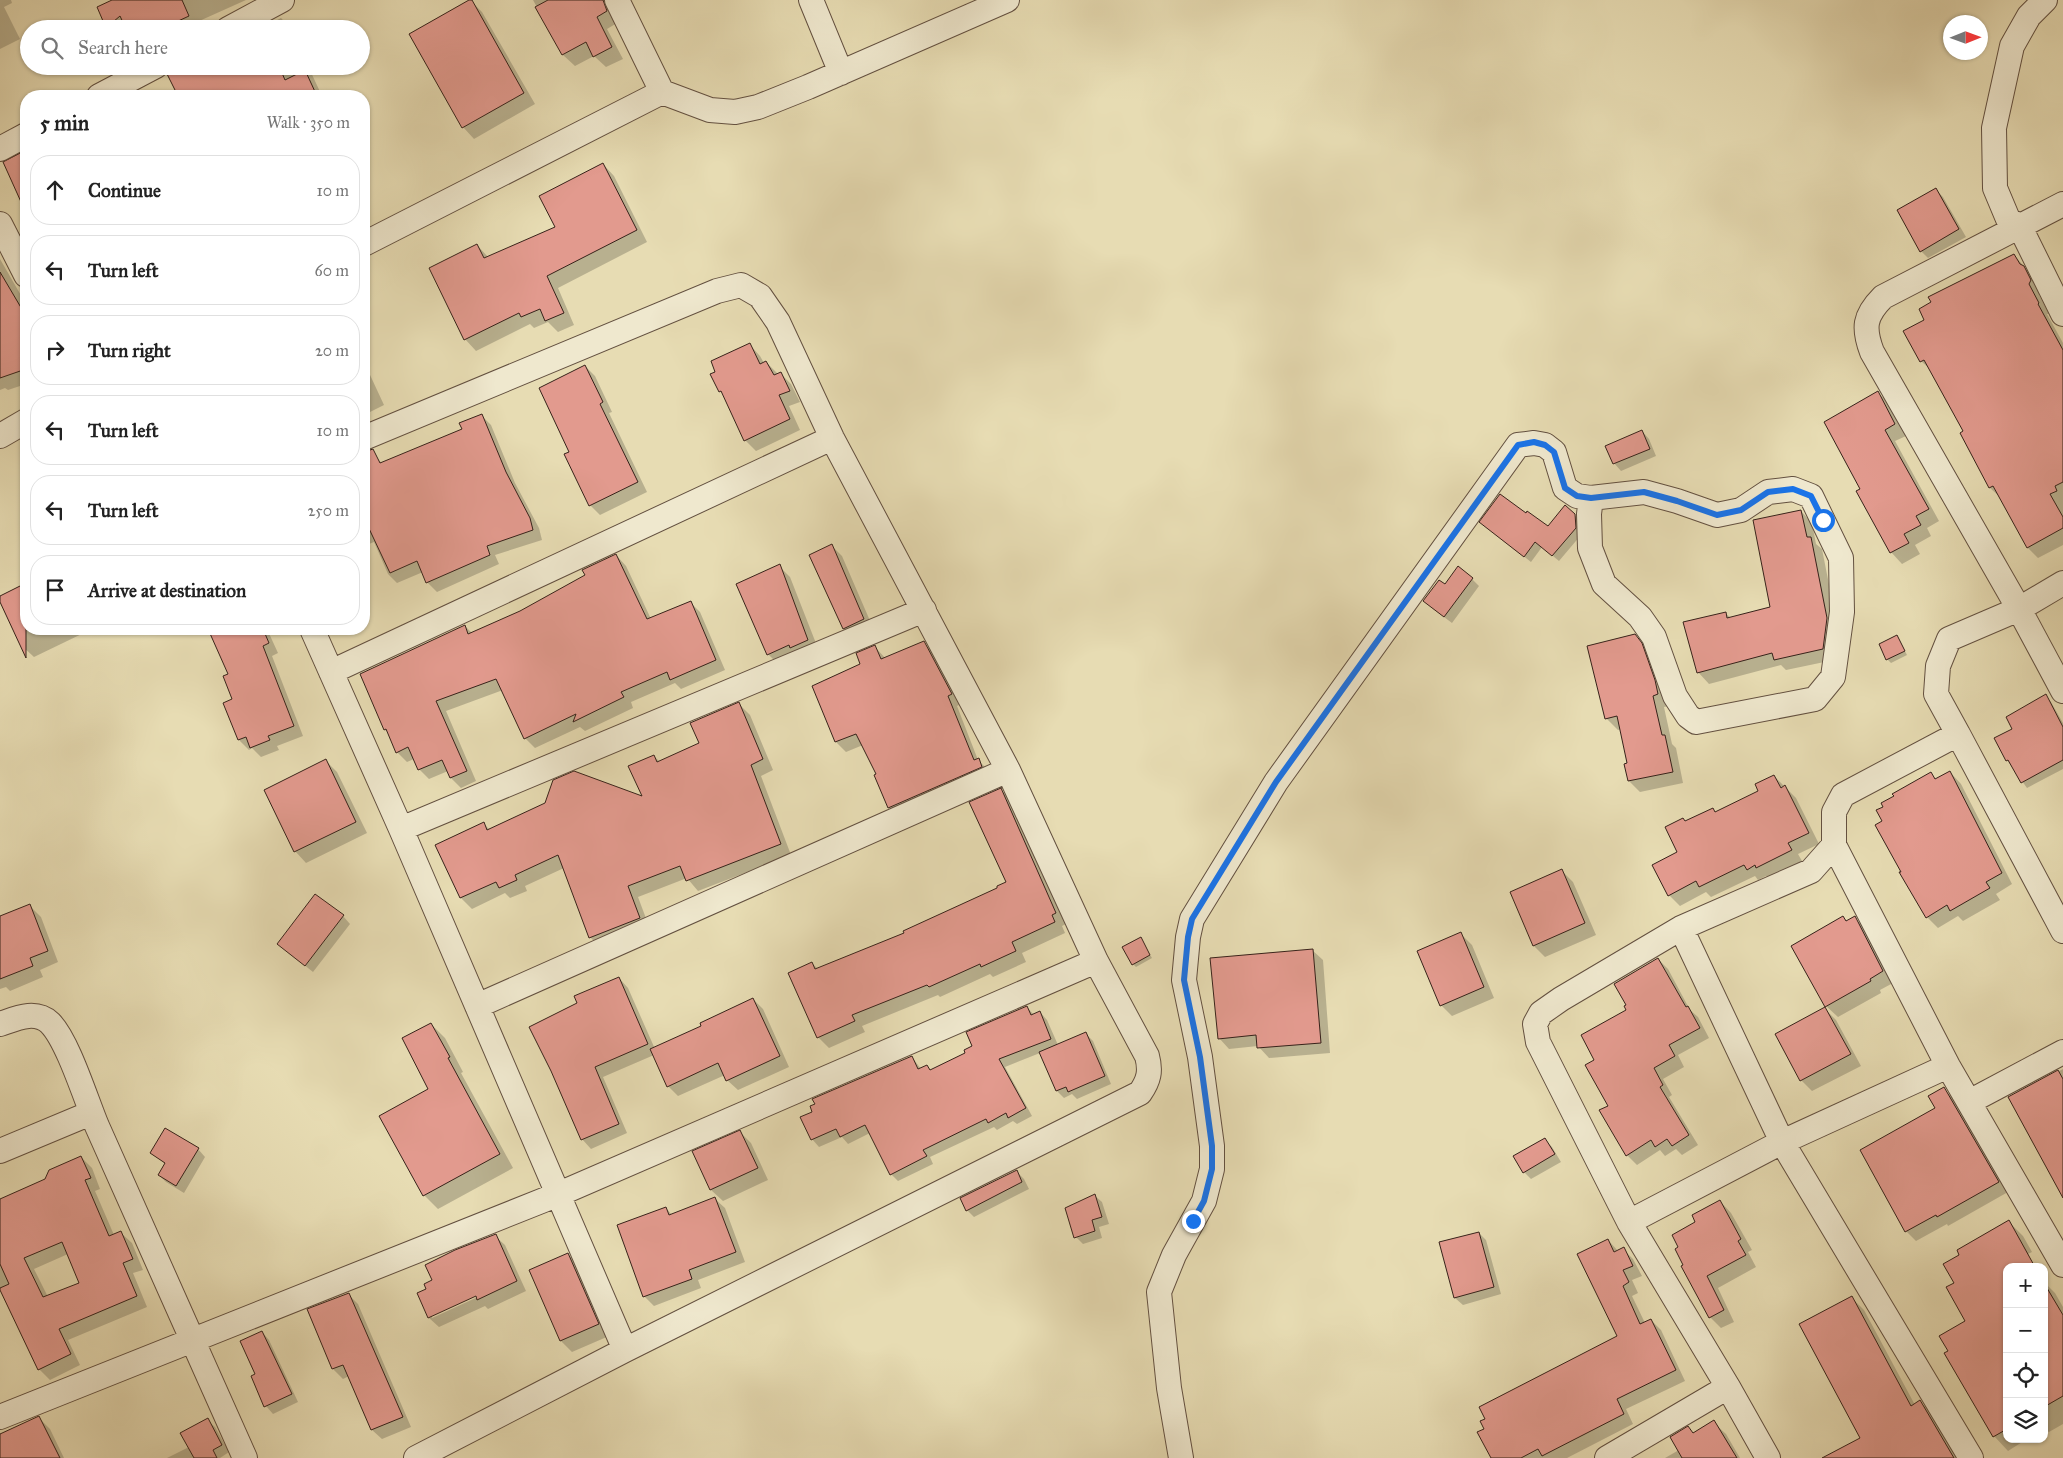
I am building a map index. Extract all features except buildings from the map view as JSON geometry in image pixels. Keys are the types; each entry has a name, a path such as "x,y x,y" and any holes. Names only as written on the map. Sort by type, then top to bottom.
{"street":[{"path":"245,20 282,0"},
{"path":"617,0 662,92 710,110 736,112 758,106 841,73 1007,0"},
{"path":"811,0 841,73"},
{"path":"2045,0 2029,16 2012,46 1994,128 1995,188 2008,219 2020,227 2063,314"},
{"path":"110,90 139,75"},
{"path":"370,241 662,92"},
{"path":"0,149 20,138"},
{"path":"2063,204 1883,297 1872,309 1867,323 1866,336 1872,352 2019,609 2063,691"},
{"path":"0,224 20,263"},
{"path":"370,436 717,292 741,285 760,296 778,322 832,438 1008,770 1096,961 1147,1056 1150,1066 1149,1075 1140,1093 626,1350 416,1458"},
{"path":"0,436 20,424"},
{"path":"331,672 832,438"},
{"path":"1181,1458 1169,1388 1159,1292 1174,1256 1204,1201 1212,1169 1212,1146 1200,1057 1184,980 1188,937 1192,919 1276,782 1518,445 1534,442 1545,445 1554,452 1565,488 1577,496 1591,498 1644,492 1717,515 1741,510 1768,492 1793,489 1811,496 1841,558 1842,612 1833,677 1815,699 1696,722 1688,716 1675,696 1654,637 1640,616 1604,584 1590,548 1589,514 1591,498"},
{"path":"2063,583 2019,609 1950,639 1938,666 1936,694 2063,932"},
{"path":"401,829 924,610"},
{"path":"315,635 401,829 626,1350"},
{"path":"1958,734 1843,795 1834,812 1834,845 1948,1066 2061,1257"},
{"path":"477,1006 1008,770"},
{"path":"1768,1458 1728,1387 1629,1222 1538,1042 1535,1024 1541,1013 1561,999 1681,928 1811,871 1834,845"},
{"path":"1681,928 1782,1142 1971,1458"},
{"path":"0,1417 559,1194 1096,961"},
{"path":"0,1024 19,1016 34,1016 48,1022 60,1037 245,1458"},
{"path":"1969,1102 2063,1052"},
{"path":"1629,1222 1782,1142 1948,1066"},
{"path":"0,1151 92,1113"},
{"path":"1606,1458 1728,1387"}],"route":[{"path":"1193,1221 1204,1201 1212,1169 1212,1146 1200,1057 1184,980 1188,937 1192,919 1276,782 1518,445 1534,442 1545,445 1554,452 1565,488 1577,496 1603,498 1644,492 1717,515 1741,510 1768,492 1793,489 1811,496 1823,520"}]}
